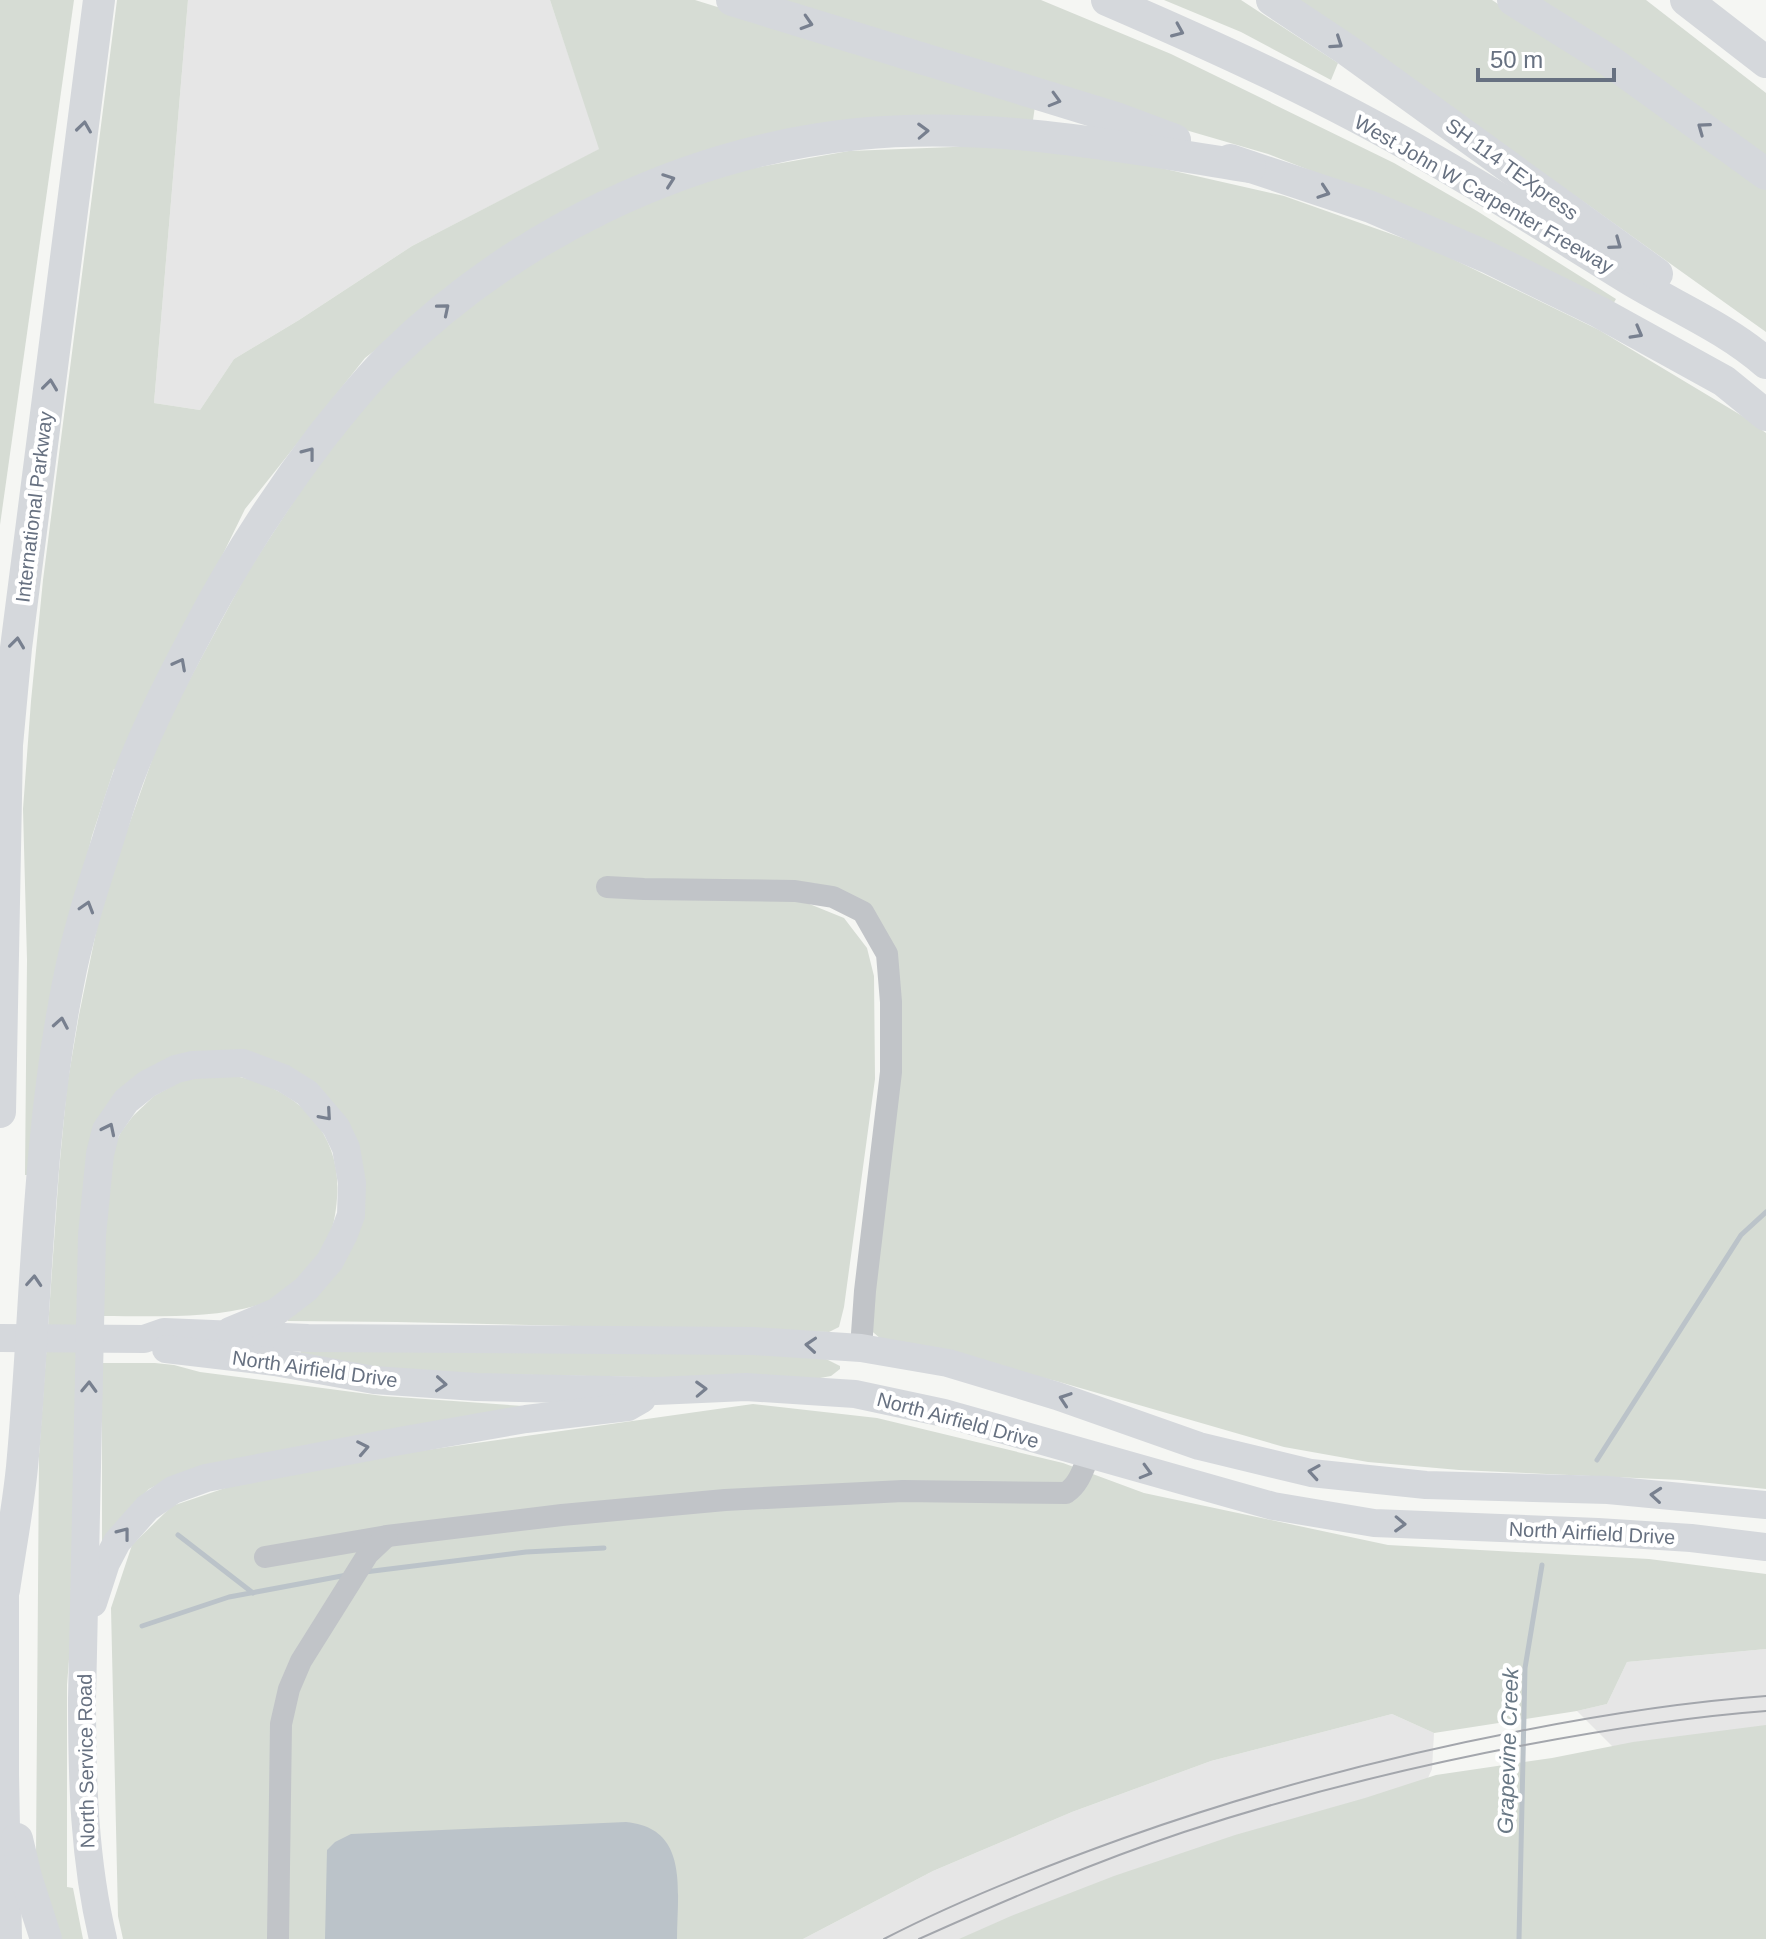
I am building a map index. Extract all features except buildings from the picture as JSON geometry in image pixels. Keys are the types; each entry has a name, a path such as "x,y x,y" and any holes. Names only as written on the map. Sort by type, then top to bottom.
{"highway":[{"name":"International Parkway","path":"0,1112 7,745 16,648 99,0"},
{"path":"732,0 1116,118 1371,207 1487,257 1599,312 1724,381 1766,415"},
{"name":"West John W Carpenter Freeway","path":"1107,0 1316,97 1427,155 1756,354"},
{"name":"SH 114 TEXpress","path":"1272,0 1347,50 1637,258 1756,354"},
{"path":"1513,0 1607,59 1766,174"},
{"path":"1686,0 1766,62"},
{"path":"4,1590 22,1471 42,1173 55,1055 84,912 131,771 165,692 216,596 299,466 386,361 447,306 490,273 568,224 639,191 708,166 787,145 856,134 929,130 1027,134 1250,167"},
{"path":"0,1529 4,1590 6,1939"},
{"path":"3,1785 26,1877 46,1939"}],"main road":[{"name":"North Service Road","path":"103,1939 88,1859 82,1714 92,1235 100,1154 106,1130 126,1101 147,1084 176,1069 193,1065 243,1063 283,1078 307,1093 336,1127 346,1148 353,1199 344,1234 330,1261 306,1289 276,1312 222,1335"},
{"name":"North Airfield Drive","path":"0,1338 144,1339 164,1332 308,1338 753,1341 861,1348 948,1363 1057,1396 1199,1446 1311,1473 1426,1485 1608,1490 1766,1505"},
{"name":"North Airfield Drive","path":"144,1339 168,1350 275,1362 374,1380 476,1387 656,1391 746,1387 855,1394 944,1413 1273,1506 1374,1523 1598,1532 1766,1547"},
{"path":"855,1394 861,1348"},
{"path":"84,1630 106,1563 117,1542 147,1508 173,1490 206,1478 400,1441 526,1419 628,1407 656,1391"}],"lane":[{"path":"607,887 795,891 833,897 863,912 887,954 891,1072 861,1348"},
{"path":"265,1557 387,1536 725,1500 903,1491 1066,1493 1074,1488 1089,1455"},
{"path":"278,1939 281,1724 289,1689 301,1661 347,1586 368,1554 387,1536"}],"shaded area":[{"path":"0,0 74,0 0,525"},
{"path":"117,0 188,0 154,403 200,410 234,359 412,246 599,149 550,0 695,0 1035,106 1032,127 815,132 493,259 365,358 245,509 157,689 124,771 114,769 92,836 62,957 31,1175 25,1175 27,960 23,809 31,701 43,580"},
{"path":"188,0 550,0 600,149 412,246 234,359 200,410 154,403"},
{"path":"772,0 1041,0 1171,54 1394,163 1477,211 1616,299 1612,306 1368,193 1268,154"},
{"path":"1164,0 1241,0 1338,63 1331,80 1241,32"},
{"path":"1286,0 1492,0 1726,153 1766,186 1766,332 1584,202"},
{"path":"1538,0 1646,0 1766,93 1766,161"},
{"path":"1005,145 1130,161 1284,196 1428,247 1599,330 1766,433 1766,1489 1681,1480 1459,1470 1368,1462 1284,1447 1056,1381 881,1339 867,1327 894,948 848,895 813,883 807,903 844,918 867,948 874,976 875,1079 844,1307 839,1327 829,1332 288,1321 285,1312 341,1257 337,1117 216,1054 113,1106 67,1685 67,1887 73,1888 83,1939 55,1939 36,1856 39,1455 59,1171 67,1086 103,898 163,729 247,573 350,415 434,332 507,272 611,218 715,175 849,151"},
{"path":"223,1074 270,1087 290,1098 307,1112 321,1130 337,1173 336,1210 326,1245 285,1292 258,1305 192,1315 103,1316 106,1181 111,1153 121,1132 154,1096 183,1080"},
{"path":"302,1347 814,1353 840,1366 840,1369 831,1376 809,1380 418,1373 300,1355"},
{"path":"102,1363 155,1363 200,1372 383,1396 523,1406 173,1477 149,1489 123,1516 102,1545"},
{"path":"753,1404 877,1418 1063,1463 1144,1493 1388,1545 1649,1559 1766,1574 1766,1649 1627,1662 1607,1704 1577,1711 1434,1733 1392,1714 1211,1761 1072,1812 933,1871 803,1939 123,1939 118,1916 111,1608 132,1545 172,1506 243,1482 391,1455"},
{"path":"1766,1649 1766,1748 1629,1763 1577,1711 1607,1704 1627,1662"},
{"path":"1392,1714 1434,1733 1432,1769 1407,1825 1032,1939 803,1939 933,1871 1072,1812 1211,1761"},
{"path":"1766,1725 1766,1939 959,1939 1114,1876 1235,1835 1436,1775 1633,1742"},
{"path":"626,1822 647,1827 661,1836 670,1849 678,1882 677,1939 325,1939 327,1850 351,1834"}],"waterway":[{"name":"Grapevine Creek","path":"1597,1460 1741,1235 1766,1212"},
{"path":"178,1535 253,1593"},
{"path":"365,1572 526,1552 604,1548"},
{"name":"Grapevine Creek","path":"1519,1939 1525,1668 1542,1565"},
{"path":"142,1626 229,1597 347,1575"}],"tram line":[{"path":"884,1939 972,1897 1094,1849 1173,1821 1320,1777 1550,1725 1673,1705 1766,1696"},
{"path":"919,1939 1117,1856 1184,1832 1311,1794 1555,1739 1675,1720 1766,1711"}]}
